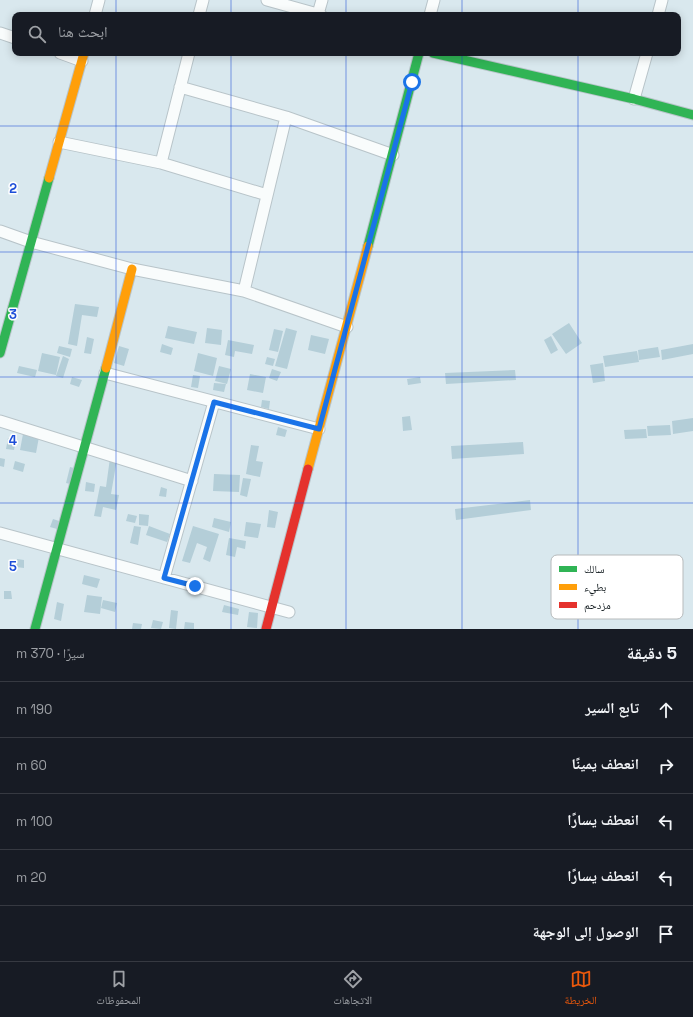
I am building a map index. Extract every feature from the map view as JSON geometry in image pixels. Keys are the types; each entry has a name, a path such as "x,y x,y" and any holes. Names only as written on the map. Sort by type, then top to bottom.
{"street":[{"path":"96,12 99,0"},
{"path":"200,12 203,0"},
{"path":"267,0 312,12"},
{"path":"320,12 322,0"},
{"path":"431,12 434,0"},
{"path":"658,1 658,12"},
{"path":"0,33 12,37"},
{"path":"160,163 188,56"},
{"path":"266,629 419,56"},
{"path":"446,56 634,99 693,115"},
{"path":"634,99 646,56"},
{"path":"1,345 83,57"},
{"path":"180,87 286,117 392,155"},
{"path":"244,291 286,117"},
{"path":"59,142 160,163 267,195"},
{"path":"0,232 31,242 132,269 244,291 347,327"},
{"path":"35,629 58,549 132,269"},
{"path":"105,373 319,429"},
{"path":"164,578 214,402"},
{"path":"0,421 192,481"},
{"path":"0,533 289,612"}],"building":[{"path":"75,304 99,307 97,317 82,315 77,346 68,344"},
{"path":"569,323 582,343 566,354 552,334"},
{"path":"168,326 197,332 194,344 165,338"},
{"path":"207,328 222,330 221,345 205,343"},
{"path":"286,328 297,331 287,369 275,366"},
{"path":"274,329 283,331 278,352 269,350"},
{"path":"311,335 329,339 325,354 308,350"},
{"path":"551,336 558,350 551,354 544,340"},
{"path":"87,337 94,339 91,354 84,353"},
{"path":"228,340 254,345 252,354 235,351 234,357 225,355"},
{"path":"162,344 173,348 171,355 160,352"},
{"path":"693,344 693,354 662,360 661,350"},
{"path":"59,346 72,349 70,357 57,353"},
{"path":"119,346 129,349 124,366 114,363"},
{"path":"658,347 660,357 639,360 638,350"},
{"path":"637,351 639,362 605,367 603,356"},
{"path":"42,353 60,357 56,375 38,371"},
{"path":"198,353 217,358 213,376 194,371"},
{"path":"63,356 69,359 63,378 56,376"},
{"path":"267,357 275,359 273,366 265,364"},
{"path":"603,363 605,381 593,383 590,365"},
{"path":"19,366 37,370 35,377 17,373"},
{"path":"219,366 231,369 227,384 215,381"},
{"path":"272,369 281,372 277,381 269,378"},
{"path":"515,370 516,380 446,384 445,373"},
{"path":"250,374 266,377 263,393 247,390"},
{"path":"193,375 200,376 198,388 191,387"},
{"path":"72,377 82,380 79,387 70,384"},
{"path":"420,377 421,383 408,385 407,379"},
{"path":"214,383 226,384 224,392 213,390"},
{"path":"262,400 270,401 269,409 261,407"},
{"path":"410,416 412,430 403,431 402,417"},
{"path":"693,418 693,431 673,434 672,421"},
{"path":"670,425 671,435 648,436 647,426"},
{"path":"278,427 287,430 285,437 276,435"},
{"path":"646,429 647,438 625,439 624,430"},
{"path":"23,434 39,437 36,453 20,450"},
{"path":"8,438 16,439 14,450 6,449"},
{"path":"523,442 524,454 452,459 451,446"},
{"path":"251,445 259,446 256,461 263,462 260,477 246,474"},
{"path":"0,458 5,459 4,467 0,466"},
{"path":"110,458 117,459 111,494 119,495 116,510 103,507 101,517 94,516 100,486 106,487"},
{"path":"15,461 25,464 23,472 13,469"},
{"path":"70,467 78,469 74,485 66,483"},
{"path":"214,474 240,475 239,492 213,491"},
{"path":"243,478 251,479 247,497 240,495"},
{"path":"86,482 95,484 94,492 85,491"},
{"path":"161,487 167,489 166,497 159,496"},
{"path":"530,500 531,510 456,520 455,509"},
{"path":"269,510 278,512 275,528 267,527"},
{"path":"128,514 137,516 135,523 126,521"},
{"path":"139,514 149,515 148,526 139,525"},
{"path":"214,518 231,522 229,532 212,527"},
{"path":"53,519 59,521 57,529 50,527"},
{"path":"246,522 261,524 258,538 244,536"},
{"path":"134,526 141,527 138,545 130,543"},
{"path":"149,526 170,534 167,542 146,535"},
{"path":"193,526 219,534 210,562 203,559 207,547 197,543 190,563 182,561"},
{"path":"229,538 246,541 245,549 237,547 235,557 226,555"},
{"path":"17,559 24,560 24,568 16,567"},
{"path":"84,575 100,579 97,588 82,584"},
{"path":"4,591 11,591 12,599 4,599"},
{"path":"87,595 102,597 100,614 84,612"},
{"path":"103,600 117,603 115,612 101,608"},
{"path":"57,602 64,604 61,621 54,619"},
{"path":"224,605 239,609 238,615 222,612"},
{"path":"171,610 178,611 176,629 169,628"},
{"path":"249,612 258,613 257,628 247,627"},
{"path":"153,620 163,622 161,629 151,628"},
{"path":"185,622 194,623 194,629 184,629"},
{"path":"133,623 142,624 141,629 132,629"}],"traffic: fast":[{"path":"368,246 418,56"},
{"path":"446,56 634,99 693,115"},
{"path":"0,353 49,178"},
{"path":"35,629 106,368"}],"traffic: slow":[{"path":"49,178 83,56"},
{"path":"308,469 368,246"},
{"path":"106,368 132,269"}],"traffic: jam":[{"path":"266,629 308,469"}],"route":[{"path":"195,586 164,578 214,402 319,429 412,82"}]}
